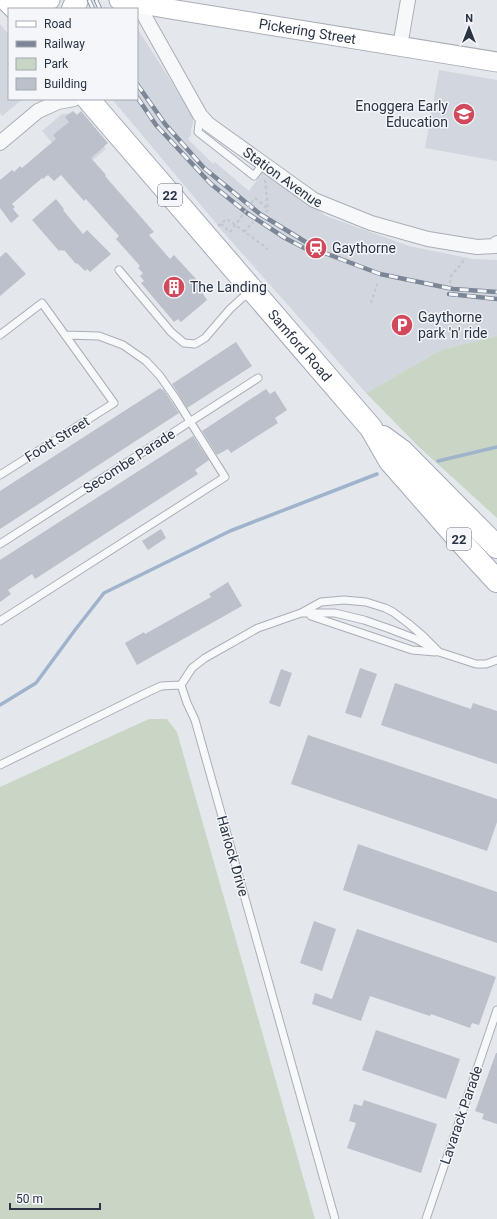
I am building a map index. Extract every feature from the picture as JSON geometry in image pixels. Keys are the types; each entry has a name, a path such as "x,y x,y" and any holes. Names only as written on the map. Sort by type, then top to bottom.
{"main road":[{"path":"7,0 15,8"},
{"path":"25,8 50,0"},
{"name":"Pickering Street","path":"118,0 497,62"},
{"name":"Samford Road","path":"89,100 252,292 371,428 390,460 497,581"},
{"name":"Samford Road","path":"371,428 402,451 497,547"}],"street":[{"path":"400,46 408,0"},
{"name":"Station Avenue","path":"138,4 200,115 208,124 314,200 371,223 428,239 477,247 495,246 497,243"},
{"path":"0,143 41,105 69,100"}],"lane":[{"path":"119,270 171,332 184,343 195,344 205,338 230,309 242,298 252,292"},
{"path":"0,335 42,303 65,335 100,336 123,345 146,361 160,376 191,421 225,477 0,621"},
{"name":"Foott Street","path":"0,474 114,403 65,335"},
{"name":"Secombe Parade","path":"0,544 258,378"},
{"path":"0,766 161,686 181,685 192,668 205,658 258,628 301,613 321,602 344,600 366,602 393,612 423,636 439,652"},
{"path":"301,613 335,613 364,620 410,637 439,652 476,664 486,664 497,660"},
{"path":"301,613 326,620 412,650 439,652"},
{"name":"Harlock Drive","path":"181,685 195,720 336,1219"},
{"name":"Lavarack Parade","path":"426,1219 497,1010"}],"path":[{"path":"263,164 268,209 265,214"},
{"path":"221,224 230,232 255,198 268,209"},
{"path":"217,226 227,220 268,249"},
{"path":"244,232 253,222"},
{"path":"371,303 377,284"}],"shaded area":[{"path":"0,24 8,34 8,100 22,100 2,116 0,113"},
{"path":"138,30 193,115 191,135 188,139 213,164 215,162 249,191 263,172 326,216 409,246 473,259 497,260 497,336 441,350 366,393 225,234 113,100 138,100"},
{"name":"Enoggera Early Education","path":"439,70 497,80 497,161 425,148"},
{"path":"75,113 106,149 78,172 42,131 62,114"}],"green space":[{"path":"497,336 497,518 419,447 366,393 441,350"},
{"path":"149,719 167,719 177,732 315,1219 0,1219 0,787"}],"building":[{"path":"73,111 77,115 81,111 108,143 91,158 154,232 149,235 170,259 174,255 207,291 203,294 207,300 181,322 178,319 174,322 141,283 144,281 140,276 143,273 138,268 140,266 116,239 119,236 86,199 84,201 61,175 54,181 48,175 43,179 42,178 12,204 15,207 13,209 19,216 11,223 0,208 0,180 12,170 14,172 20,166 22,168 56,139 53,135 69,122 65,117"},
{"path":"56,199 83,234 87,230 111,254 90,272 87,269 85,271 77,263 76,264 64,250 59,251 32,220"},
{"path":"6,252 26,274 0,296 0,257"},
{"path":"236,342 252,366 187,408 172,384"},
{"path":"160,388 162,390 163,389 179,413 0,529 0,491"},
{"path":"266,389 270,394 275,391 287,410 275,418 278,423 231,453 228,449 217,455 202,431"},
{"path":"193,436 209,460 195,470 198,474 35,579 32,574 8,590 11,594 0,602 0,560"},
{"path":"161,529 166,538 148,550 142,541"},
{"path":"228,582 242,606 137,665 125,643 144,632 145,634 211,597 209,594"},
{"path":"360,668 377,674 361,718 345,713"},
{"path":"281,669 292,673 280,707 269,703"},
{"path":"395,683 471,709 473,703 497,711 497,764 381,725"},
{"path":"308,735 497,799 497,822 487,851 291,784"},
{"path":"358,844 497,892 497,943 343,890"},
{"path":"314,921 336,929 322,971 300,963"},
{"path":"357,929 496,977 479,1025 472,1023 470,1028 431,1014 430,1016 370,996 361,1021 312,1004 315,993 332,999"},
{"path":"376,1030 460,1059 446,1099 362,1070"},
{"path":"496,1053 497,1124 482,1119 484,1114 475,1111"},
{"path":"364,1100 437,1124 421,1173 347,1148 356,1123 349,1121 354,1104 362,1106"}],"waterway":[{"path":"438,461 497,447"},
{"path":"0,705 36,683 104,593 230,531 377,474"}],"railway":[{"path":"89,0 93,8"},
{"path":"96,0 100,8"},
{"path":"138,85 165,124 204,168 260,214 322,252 380,274 453,289 497,292"},
{"path":"138,98 156,125 211,184 247,213 285,238 314,253"},
{"path":"449,294 497,299"}],"place":[{"name":"Enoggera Early Education","path":"464,114"},
{"name":"Gaythorne","path":"316,248"},
{"name":"The Landing","path":"174,287"},
{"name":"Gaythorne park 'n' ride","path":"402,325"}]}
